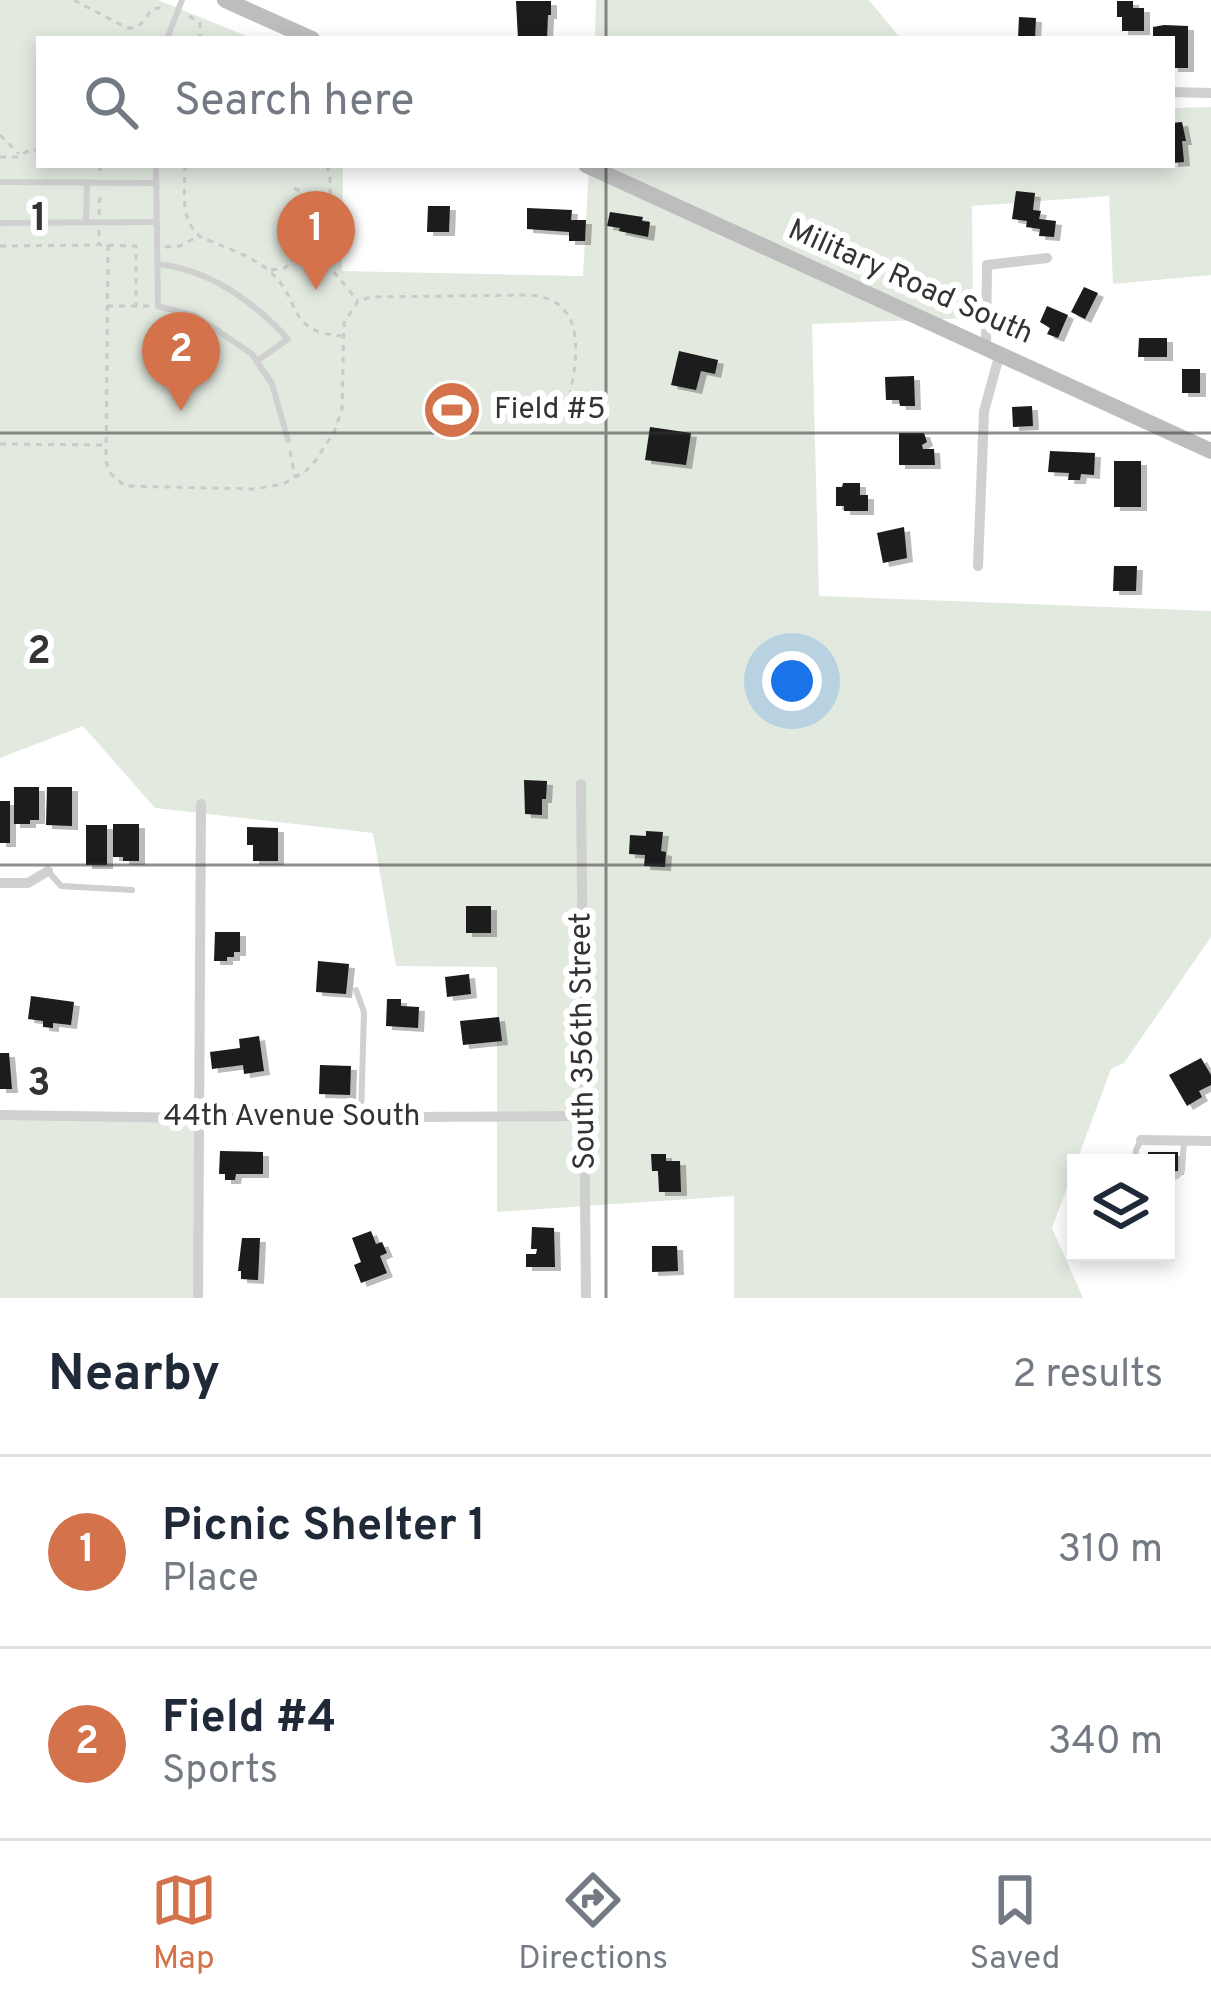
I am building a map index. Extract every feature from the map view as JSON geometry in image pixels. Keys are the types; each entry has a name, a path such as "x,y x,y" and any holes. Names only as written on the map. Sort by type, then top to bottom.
{"main road":[{"path":"225,0 305,36"},
{"name":"Military Road South","path":"593,168 1211,451"}],"street":[{"path":"1175,92 1211,93"},
{"path":"978,566 984,411 993,350 987,265 1047,258"},
{"name":"South 356th Street","path":"581,784 586,1298"},
{"path":"198,1298 201,803"},
{"path":"0,883 28,884 48,871"},
{"name":"44th Avenue South","path":"0,1115 584,1116"},
{"path":"1141,1140 1211,1141"}],"lane":[{"path":"168,36 182,0"},
{"path":"156,168 158,306 196,316 257,361 272,383 289,440"},
{"path":"0,182 157,183"},
{"path":"86,183 86,222"},
{"path":"0,223 157,222"},
{"path":"158,264 214,280 267,316 289,339 257,361"},
{"path":"48,871 61,886 132,890"},
{"path":"356,990 364,1012 361,1117"},
{"path":"1136,1154 1141,1140"},
{"path":"1175,1176 1182,1171 1184,1141"}],"path":[{"path":"74,0 134,29 152,9 166,7"},
{"path":"189,16 200,23 200,36"},
{"path":"0,135 20,156"},
{"path":"0,157 36,150"},
{"path":"185,168 187,219 198,236 269,270 306,326 320,334 344,336"},
{"path":"328,168 330,262 358,301"},
{"path":"99,215 100,187"},
{"path":"294,188 303,193 315,219"},
{"path":"269,270 285,268 296,255 296,219 330,219"},
{"path":"99,228 99,245"},
{"path":"157,247 180,246 198,236"},
{"path":"107,245 106,445 108,468 125,485 254,489 295,478 316,460 339,422 348,315 358,301 381,296 528,295 556,302 566,311 574,331 575,365 567,407"},
{"path":"0,246 136,246 136,306"},
{"path":"107,306 158,306"},
{"path":"289,440 295,478"},
{"path":"0,444 106,445"}],"shaded area":[{"path":"0,0 158,0 247,36 36,36 36,168 343,168 342,271 583,276 589,168 1175,168 1175,108 1211,107 1211,275 1113,284 1109,196 972,206 973,318 812,324 819,596 1211,611 1211,937 1124,1063 1111,1069 1079,1154 1067,1154 1067,1188 1052,1228 1083,1298 734,1298 734,1196 497,1212 497,967 396,966 373,833 155,808 83,726 0,758"},
{"path":"596,0 869,0 899,36 595,36"},
{"path":"0,1115 200,1118 198,1298 0,1298"}],"building":[{"path":"516,1 551,1 547,36 518,36"},
{"path":"1117,1 1133,1 1133,8 1144,8 1144,31 1122,31"},
{"path":"1019,17 1036,18 1035,36 1018,36"},
{"path":"1188,26 1188,68 1175,68 1175,36 1153,36 1153,27"},
{"path":"1182,122 1184,162 1175,163 1175,123"},
{"path":"1016,191 1035,193 1033,210 1041,211 1039,219 1056,221 1054,237 1039,236 1040,229 1012,219"},
{"path":"428,206 450,206 449,232 427,232"},
{"path":"527,208 572,210 571,220 586,220 585,241 569,241 569,232 527,229"},
{"path":"610,212 643,217 642,221 650,222 648,237 607,226"},
{"path":"1084,287 1098,293 1085,319 1071,312"},
{"path":"1047,306 1068,315 1058,338 1047,334 1050,328 1040,322"},
{"path":"1139,338 1167,338 1167,357 1138,357"},
{"path":"679,351 718,360 715,374 701,371 696,390 671,385"},
{"path":"1182,369 1200,369 1200,393 1182,393"},
{"path":"914,376 915,406 886,400 885,377"},
{"path":"1032,406 1033,426 1013,427 1012,407"},
{"path":"650,427 691,433 686,465 645,460"},
{"path":"899,433 924,433 923,449 934,449 935,465 899,465"},
{"path":"1050,451 1095,453 1094,475 1068,480 1069,473 1048,472"},
{"path":"1114,461 1141,461 1141,507 1114,507"},
{"path":"860,483 860,495 868,495 868,511 844,511 844,506 836,506 836,487"},
{"path":"904,527 907,558 883,563 877,533"},
{"path":"1114,566 1137,566 1136,591 1113,591"},
{"path":"524,780 547,781 542,815 525,814"},
{"path":"14,787 39,787 39,820 14,824"},
{"path":"47,787 72,787 72,826 46,825"},
{"path":"0,801 10,801 10,843 0,843"},
{"path":"113,824 139,824 139,861 113,857"},
{"path":"86,825 107,825 107,865 86,865"},
{"path":"247,827 278,828 278,861 253,861"},
{"path":"646,831 663,832 665,867 644,866 645,855 629,854 630,835 646,836"},
{"path":"466,906 491,906 491,933 466,933"},
{"path":"215,932 240,932 240,952 227,961 214,961"},
{"path":"318,961 349,964 346,994 316,992"},
{"path":"469,974 471,994 447,997 445,977"},
{"path":"31,996 74,1002 71,1025 43,1027 43,1021 28,1019"},
{"path":"387,999 419,1007 418,1028 386,1026"},
{"path":"499,1017 502,1041 463,1045 460,1021"},
{"path":"259,1036 264,1071 244,1074 243,1065 212,1069 210,1052 240,1048 239,1039"},
{"path":"0,1053 9,1053 12,1089 0,1089"},
{"path":"1201,1058 1211,1085 1187,1106 1169,1075"},
{"path":"320,1065 351,1066 350,1095 319,1094"},
{"path":"220,1151 263,1152 263,1174 236,1174 235,1180 225,1180 225,1174 219,1174"},
{"path":"1178,1152 1178,1171 1175,1154 1148,1154"},
{"path":"651,1154 680,1161 681,1192 659,1192"},
{"path":"532,1227 554,1228 555,1267 526,1267 526,1254 536,1254 537,1249 531,1249"},
{"path":"371,1231 376,1244 382,1242 387,1253 380,1256 387,1273 361,1283 354,1265 361,1262 352,1238"},
{"path":"242,1238 260,1238 258,1280 241,1279"},
{"path":"652,1246 677,1246 678,1271 652,1272"}],"place":[{"name":"Picnic Shelter 1","path":"316,290"},
{"name":"Field #5","path":"452,410"},
{"name":"Field #4","path":"181,411"}]}
